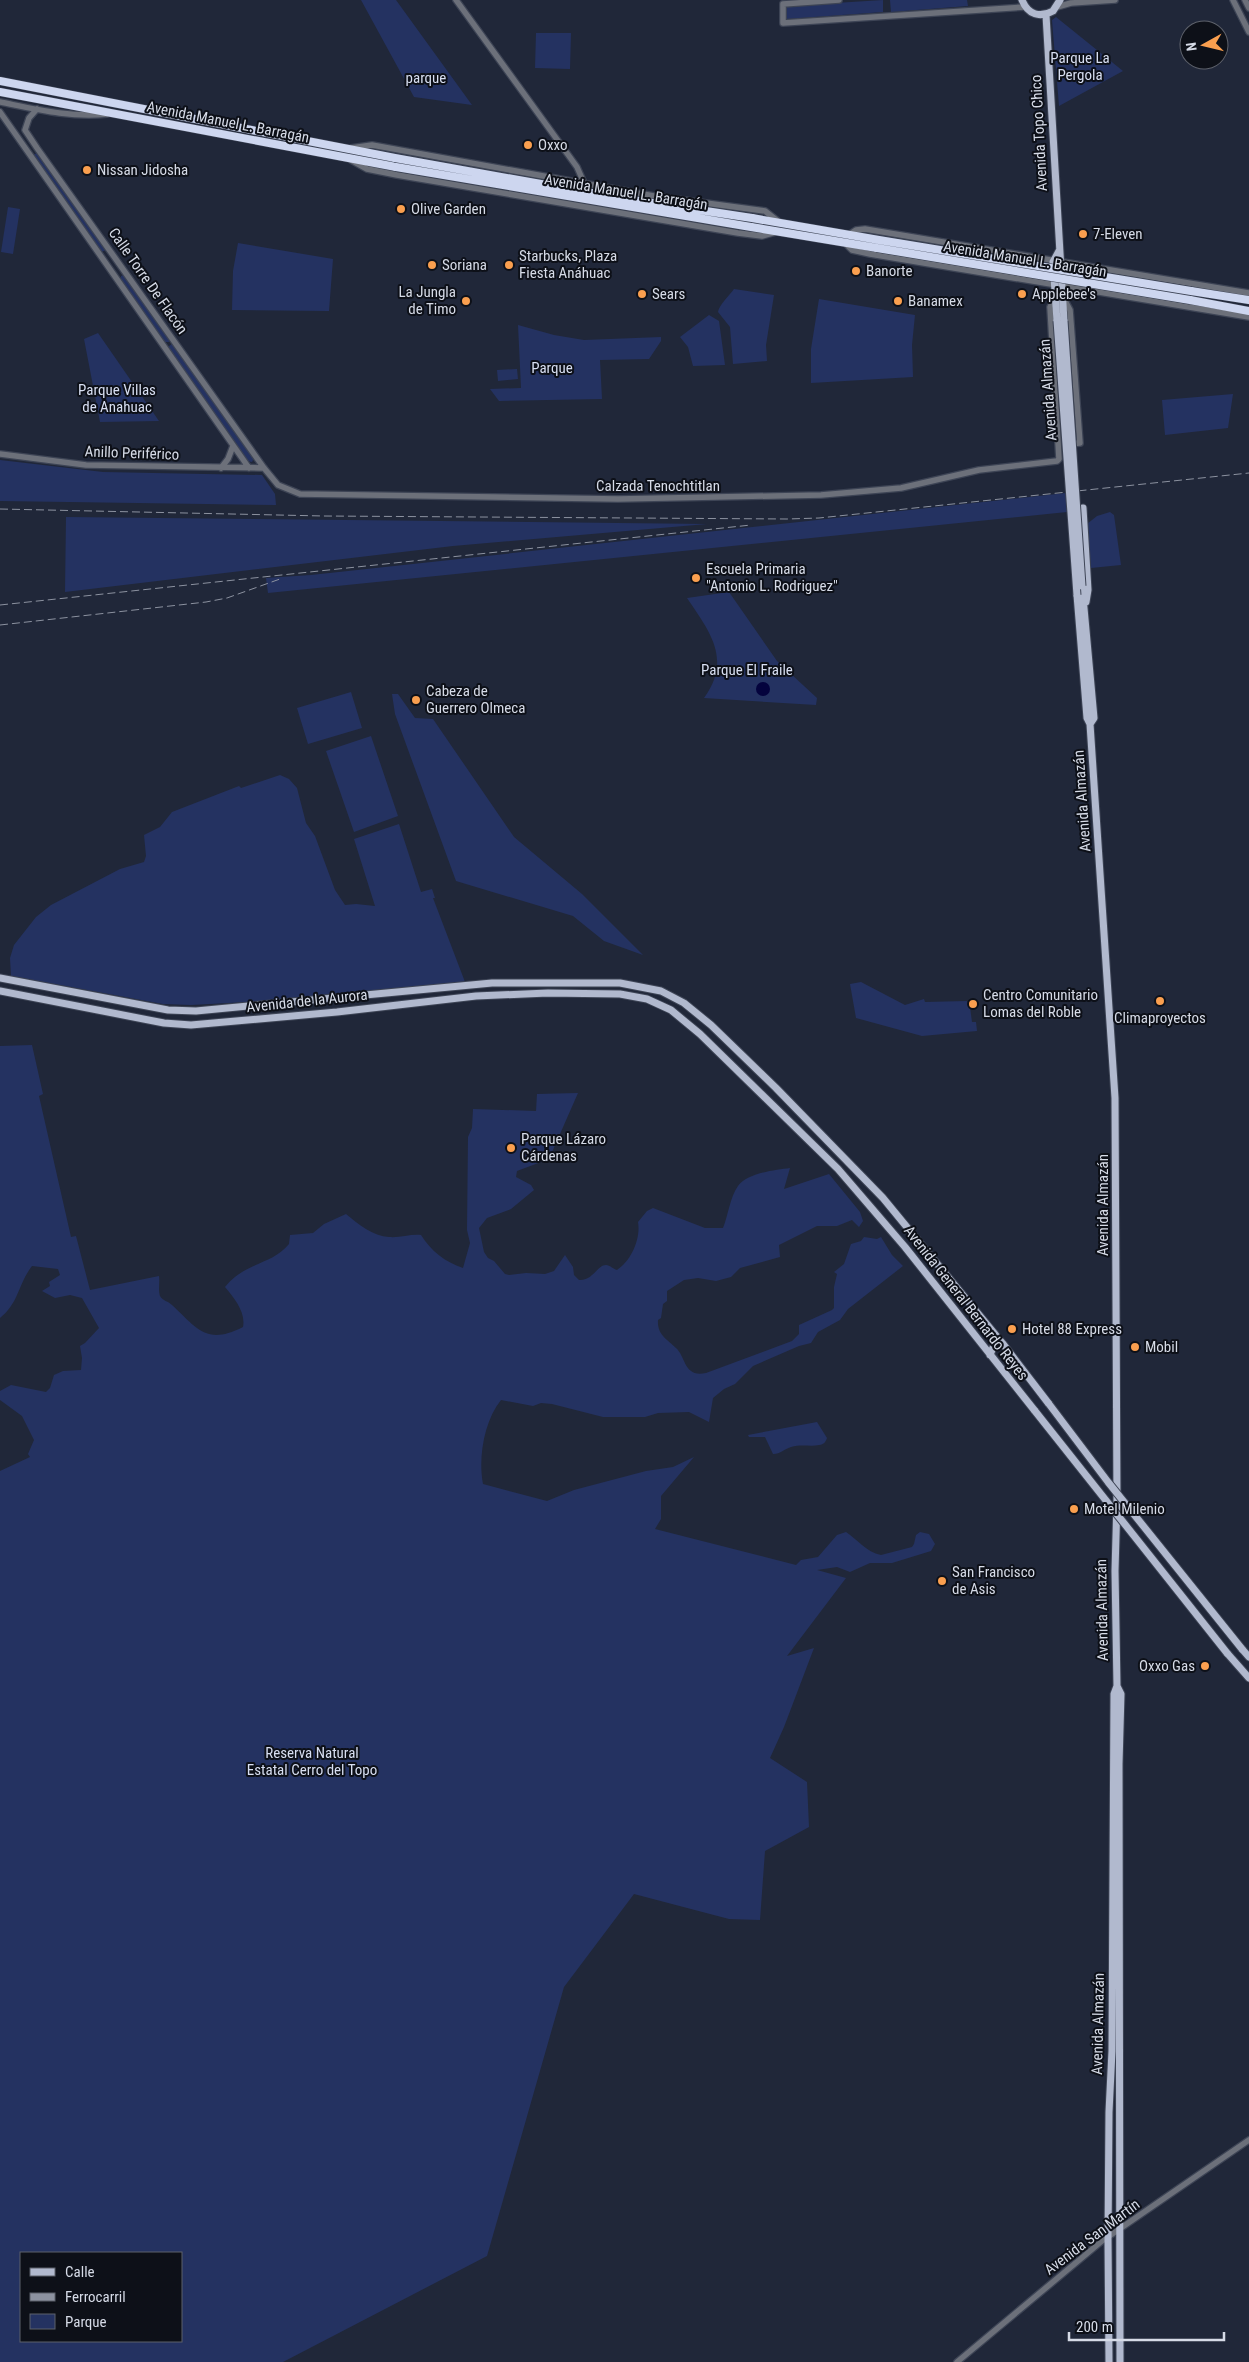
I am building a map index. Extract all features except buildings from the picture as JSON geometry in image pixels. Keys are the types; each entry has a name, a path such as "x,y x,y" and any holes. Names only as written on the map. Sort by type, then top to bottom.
{"highway":[{"name":"Avenida Manuel L. Barragán","path":"0,82 395,158 620,198 850,234 878,244 1249,311"},
{"name":"Avenida Manuel L. Barragán","path":"0,92 350,159 751,227 844,242 878,244 1249,300"}],"main road":[{"path":"1023,3 1034,14 1046,15 1058,3"},
{"name":"Avenida Topo Chico","path":"1046,15 1059,250 1056,262"},
{"name":"Avenida Almazán","path":"1056,262 1094,718 1090,724"},
{"name":"Avenida Almazán","path":"1061,321 1077,595 1087,718 1090,724 1115,1098 1117,1254 1115,1572 1117,1686 1114,1694 1112,1765 1112,2042 1109,2112 1108,2238 1109,2362"},
{"path":"1083,508 1088,590 1084,610"},
{"name":"Avenida de la Aurora","path":"0,978 168,1010 196,1011 492,983 620,983"},
{"name":"Avenida General Bernardo Reyes","path":"620,983 661,991 684,1003 711,1025 868,1180 1003,1344 1108,1482 1249,1658"},
{"name":"Avenida de la Aurora","path":"0,991 164,1023 191,1025 258,1020 490,995 530,993 620,994"},
{"name":"Avenida General Bernardo Reyes","path":"620,994 656,1003 676,1014 700,1034 838,1169 905,1247 1227,1653 1249,1678"},
{"path":"285,1017 282,1009 288,1003"},
{"path":"258,1006 263,1011 258,1020"},
{"path":"905,1247 914,1246 916,1237"},
{"path":"990,1355 994,1345 1003,1344"},
{"name":"Avenida Almazán","path":"1117,1686 1121,1694 1119,1764 1120,2362"}],"street":[{"path":"456,0 577,167 584,183 583,205"},
{"path":"839,0 783,4 784,23 1023,3"},
{"path":"1058,3 1115,0"},
{"path":"1233,0 1249,32"},
{"path":"1245,0 1249,8"},
{"path":"0,102 90,116 111,114"},
{"path":"15,134 25,130 29,118 37,109"},
{"name":"Calle Torre De Flacón","path":"0,112 249,468"},
{"name":"Calle Torre De Flacón","path":"25,130 264,468"},
{"path":"348,149 372,144 654,196 765,211 779,222"},
{"path":"28,154 33,153 37,148"},
{"path":"350,159 366,169 674,222 762,236 778,231"},
{"path":"508,193 517,185 518,177 514,170"},
{"path":"651,217 658,214 660,207 658,200 654,196"},
{"path":"674,222 669,208 676,198"},
{"path":"850,234 856,230 866,229 1249,293"},
{"path":"844,242 852,250 870,254 1058,287 1249,317"},
{"path":"101,256 111,250"},
{"path":"995,276 999,252"},
{"path":"1059,297 1070,310 1078,412 1080,443 1058,445 1050,307 1059,297"},
{"path":"164,346 173,340"},
{"path":"1057,413 1078,412"},
{"path":"224,434 235,427"},
{"name":"Calzada Tenochtitlan","path":"264,468 278,485 300,494 700,499 821,496 901,488 979,470 1059,460 1058,445"},
{"path":"221,468 228,459 233,446"},
{"name":"Anillo Periférico","path":"0,454 86,465 264,468"},
{"name":"Avenida San Martín","path":"957,2362 1108,2238 1249,2140"}],"green space":[{"name":"Parque","path":"361,0 396,0 472,105 414,97"},
{"path":"883,0 883,12 787,19 787,6"},
{"path":"890,0 967,0 968,6 891,12"},
{"name":"Parque La Pergola","path":"1056,17 1123,71 1059,106 1052,20"},
{"path":"536,33 571,33 570,69 535,68"},
{"path":"38,152 106,250 99,253 32,156"},
{"path":"8,207 20,209 13,254 1,252"},
{"path":"238,243 333,259 329,311 232,310 233,271"},
{"path":"124,275 170,339 169,342 164,342 121,280 121,276"},
{"path":"734,289 774,295 766,345 767,361 733,364 730,327 718,312 722,303"},
{"path":"819,299 915,315 912,345 913,377 811,383 811,349"},
{"path":"709,315 719,321 725,365 693,366 688,347 680,337"},
{"name":"Parque","path":"518,325 554,335 584,340 661,337 661,341 649,359 600,360 602,399 499,401 490,389 521,388"},
{"name":"Parque Villas de Anahuac","path":"98,333 159,421 100,422 84,339"},
{"path":"173,343 254,458 252,462 247,461 168,347"},
{"path":"517,369 518,379 498,381 497,370"},
{"path":"1233,394 1228,428 1165,435 1162,400"},
{"path":"0,460 103,472 262,475 275,494 276,505 0,501"},
{"path":"1066,493 1067,512 268,593 266,578 311,575"},
{"path":"1110,512 1114,515 1121,565 1091,568 1087,524 1097,516"},
{"path":"66,517 707,524 453,546 65,592"},
{"name":"Parque El Fraile","path":"729,592 777,661 817,698 816,705 704,698 712,684 716,671 717,658 715,646 703,622 687,598"},
{"path":"351,692 362,728 308,744 297,708"},
{"path":"392,694 398,694 415,718 433,719 514,837 582,894 643,955 604,941 573,916 456,881 395,714"},
{"path":"371,736 398,816 354,832 326,751"},
{"path":"280,775 289,779 297,788 306,823 315,836 335,890 345,905 375,906 354,839 399,824 421,892 432,889 435,898 433,898 465,982 281,1000 191,1005 163,1004 11,976 10,958 14,945 36,917 51,905 120,869 144,862 146,856 144,835 160,827 172,812 239,786 241,788"},
{"path":"861,982 905,1005 924,999 925,1002 967,1001 970,1007 972,1022 976,1022 977,1031 922,1036 856,1018 850,984"},
{"name":"Reserva Natural Estatal Cerro del Topo","path":"32,1045 43,1094 39,1096 71,1237 76,1236 90,1290 159,1276 161,1298 196,1327 203,1332 211,1334 220,1335 243,1327 241,1311 225,1287 233,1279 282,1251 289,1244 290,1235 313,1233 324,1224 346,1214 366,1229 383,1236 421,1235 439,1255 450,1263 463,1268 470,1243 467,1230 468,1137 472,1128 473,1109 536,1111 537,1094 578,1093 549,1159 517,1171 516,1177 531,1185 534,1190 511,1209 487,1218 479,1228 484,1252 505,1274 545,1274 554,1271 565,1255 573,1267 574,1275 579,1280 588,1278 603,1266 607,1265 617,1270 631,1255 638,1235 638,1222 647,1211 653,1208 705,1228 723,1228 738,1186 754,1175 777,1170 790,1168 784,1189 829,1174 860,1212 863,1221 859,1227 852,1220 837,1226 817,1226 779,1245 780,1257 740,1268 731,1277 716,1281 698,1278 684,1280 667,1291 667,1301 663,1304 661,1318 658,1320 659,1329 663,1336 679,1352 689,1370 693,1372 699,1374 706,1373 792,1341 799,1334 799,1325 832,1310 834,1308 834,1287 837,1274 834,1272 844,1264 851,1244 861,1241 864,1237 877,1239 881,1237 892,1255 903,1266 848,1309 840,1320 818,1332 811,1343 799,1346 753,1366 735,1384 724,1389 713,1398 709,1422 689,1412 658,1413 645,1417 603,1417 552,1404 541,1403 533,1406 501,1400 495,1409 490,1418 482,1452 483,1484 547,1501 574,1490 646,1471 673,1467 694,1457 661,1496 661,1519 655,1529 796,1565 801,1560 818,1557 837,1535 846,1532 866,1548 881,1555 912,1547 916,1535 920,1532 929,1534 935,1544 931,1551 892,1563 870,1563 850,1572 837,1567 817,1570 846,1578 787,1656 814,1648 770,1758 807,1782 809,1827 765,1851 760,1920 729,1919 634,1894 564,1987 487,2256 283,2362 0,2362 0,1471 30,1457 28,1454 34,1440 22,1416 0,1400 0,1391 11,1385 46,1392 50,1388 54,1375 63,1371 81,1370 80,1346 99,1328 82,1298 70,1295 55,1298 42,1291 50,1286 49,1282 60,1275 58,1269 32,1266 15,1300 0,1318 0,1046"},
{"path":"817,1422 827,1438 823,1444 795,1446 776,1454 773,1454 765,1437 749,1437 748,1435"}],"shaded area":[{"path":"760,682 766,682 770,689 766,696 760,696 756,692 756,686"}],"railway":[{"path":"0,509 324,516 787,519 819,518 1249,473"},
{"path":"0,605 751,525"},
{"path":"0,625 206,602 227,598 280,579"}],"place":[{"name":"Oxxo","path":"528,145"},
{"name":"Nissan Jidosha","path":"87,170"},
{"name":"Olive Garden","path":"401,209"},
{"name":"7-Eleven","path":"1083,234"},
{"name":"Soriana","path":"432,265"},
{"name":"Starbucks, Plaza Fiesta Anáhuac","path":"509,265"},
{"name":"Banorte","path":"856,271"},
{"name":"Sears","path":"642,294"},
{"name":"Applebee's","path":"1022,294"},
{"name":"La Jungla de Timo","path":"466,301"},
{"name":"Banamex","path":"898,301"},
{"name":"Escuela Primaria \"Antonio L. Rodriguez\"","path":"696,578"},
{"name":"Cabeza de Guerrero Olmeca","path":"416,700"},
{"name":"Climaproyectos","path":"1160,1001"},
{"name":"Centro Comunitario Lomas del Roble","path":"973,1004"},
{"name":"Parque Lázaro Cárdenas","path":"511,1148"},
{"name":"Hotel 88 Express","path":"1012,1329"},
{"name":"Mobil","path":"1135,1347"},
{"name":"Motel Milenio","path":"1074,1509"},
{"name":"San Francisco de Asis","path":"942,1581"},
{"name":"Oxxo Gas","path":"1205,1666"}],"park label":[{"name":"parque","path":"426,78"}]}
